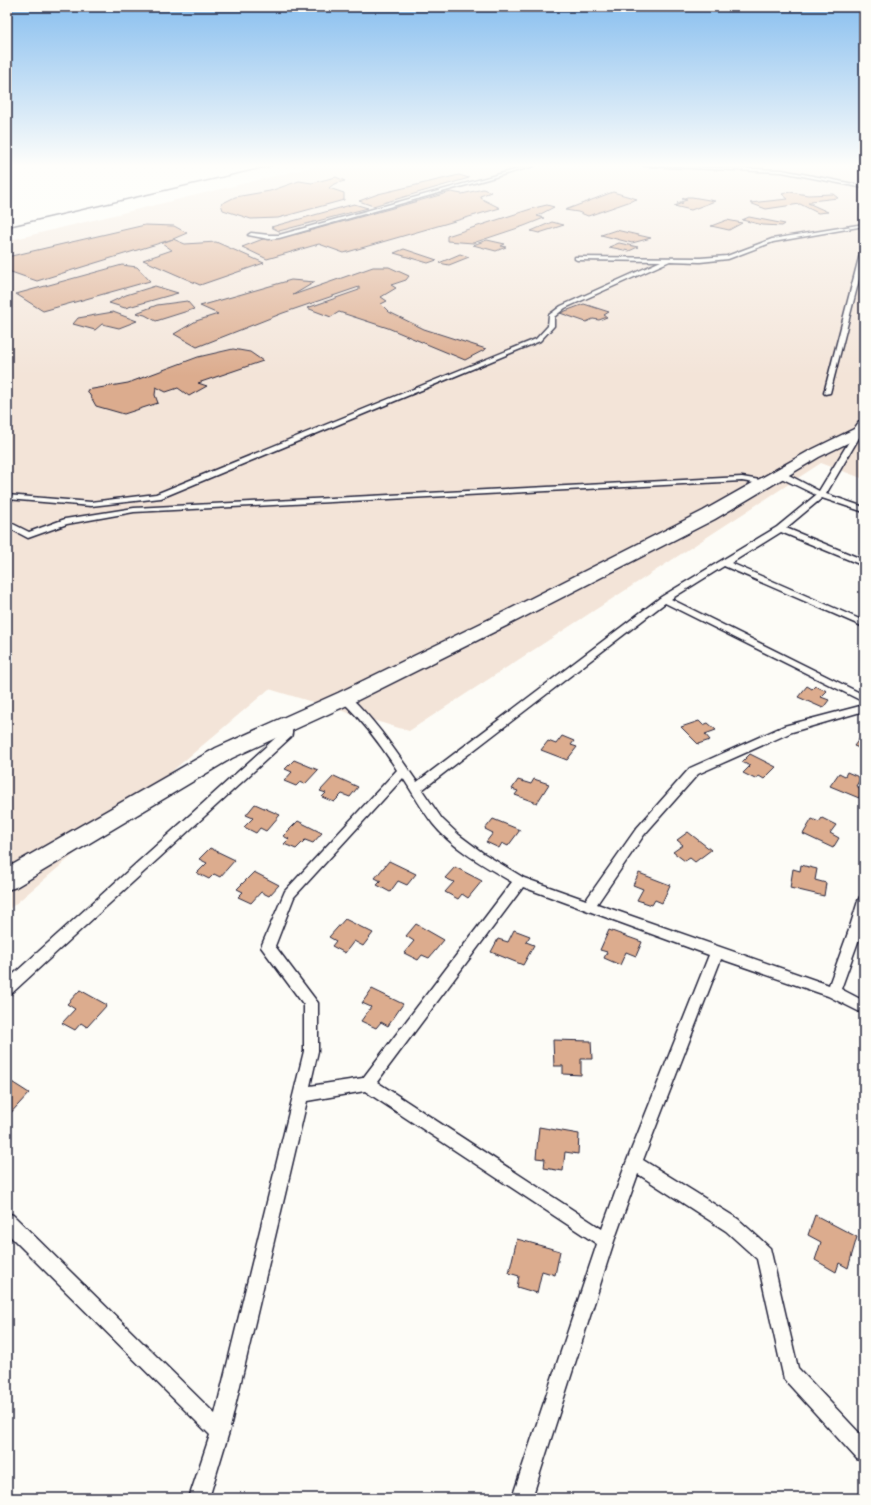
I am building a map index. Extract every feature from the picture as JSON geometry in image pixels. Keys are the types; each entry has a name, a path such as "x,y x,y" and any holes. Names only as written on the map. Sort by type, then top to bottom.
{"street":[{"path":"7,880 207,763 286,724 345,698 520,612 709,516 814,454 862,431"}],"lane":[{"path":"262,236 277,236"},
{"path":"577,258 700,260 728,257 772,241 799,236"},
{"path":"827,393 864,250"},
{"path":"7,497 91,504 158,496 538,340 551,326 551,316 563,307 668,260"},
{"path":"416,789 664,599 780,529 821,495 862,431"},
{"path":"7,524 28,535 65,522 134,510 742,479 773,479 864,510"},
{"path":"780,529 864,563"},
{"path":"724,563 864,624"},
{"path":"664,599 864,699"},
{"path":"345,698 358,710 385,743 438,822 455,838 479,856 520,881 833,992 864,1008"},
{"path":"589,905 640,832 694,771 788,729 864,708"},
{"path":"7,989 287,734 286,724"},
{"path":"199,1498 220,1432 311,1051 311,1003 268,947 289,894 403,771"},
{"path":"367,1084 520,881"},
{"path":"833,992 856,930 864,901"},
{"path":"522,1498 606,1242 634,1163 717,952"},
{"path":"300,1095 367,1084 606,1242"},
{"path":"634,1163 732,1225 764,1254 790,1373 864,1452"},
{"path":"7,1221 220,1432"}],"shaded area":[{"path":"27,236 864,236 864,479 821,463 409,731 269,689 7,911 7,241"}],"building":[{"path":"97,236 179,236 37,281 11,272 7,268 7,257"},
{"path":"276,236 402,236 344,253 319,244 267,259 242,247 263,239"},
{"path":"447,236 493,236 473,243 447,241"},
{"path":"606,236 643,236 651,238 632,243"},
{"path":"173,239 185,244 216,242 264,263 200,285 143,260 172,250 162,243"},
{"path":"487,240 505,244 501,246 506,247 496,251 473,245"},
{"path":"619,243 638,247 629,251 609,247"},
{"path":"404,249 437,260 428,263 394,253"},
{"path":"460,254 469,257 449,265 439,263"},
{"path":"122,265 137,267 150,281 43,311 16,294"},
{"path":"373,267 389,267 409,276 406,280 391,285 396,288 381,297 387,301 381,304 389,312 424,329 486,349 465,360 388,328 339,312 331,317 307,308 359,290 359,287 283,313 197,347 174,334 196,321 218,314 200,306 291,280 315,282 293,295"},
{"path":"155,286 178,293 125,308 109,303 126,295"},
{"path":"187,301 194,309 156,321 145,315 136,313 157,305"},
{"path":"584,304 609,312 604,315 607,317 599,320 593,319 586,322 560,313"},
{"path":"113,312 137,321 119,328 102,324 95,330 73,324 78,318"},
{"path":"233,349 250,352 263,361 198,383 207,386 189,396 178,388 166,392 156,387 155,395 158,403 124,414 96,406 87,390 128,383 198,357"},
{"path":"807,686 812,689 815,686 827,691 821,697 829,700 823,708 798,697"},
{"path":"699,721 703,725 708,723 716,730 705,734 710,740 698,744 681,727"},
{"path":"863,734 864,735 864,750 854,746"},
{"path":"562,736 574,741 571,745 577,747 567,760 541,750 548,741 556,744"},
{"path":"750,754 776,767 764,779 759,776 755,779 743,773 750,766 742,762"},
{"path":"294,760 318,770 305,784 300,782 296,786 284,781 292,772 285,769"},
{"path":"847,772 861,778 856,786 864,790 859,798 830,786 839,773 845,776"},
{"path":"334,776 358,787 350,797 342,794 334,802 322,797 326,793 320,791"},
{"path":"534,779 549,784 537,803 515,795 518,791 512,789 518,780 531,784"},
{"path":"255,804 280,815 266,831 260,828 256,833 244,827 253,818 246,815"},
{"path":"822,818 836,825 830,833 839,838 833,848 803,834 812,819 819,822"},
{"path":"493,819 520,830 508,846 502,843 499,848 486,842 493,833 485,829"},
{"path":"298,821 322,833 313,843 305,840 296,849 284,844 289,839 283,836"},
{"path":"688,832 711,850 695,862 690,858 685,861 673,852 683,845 677,840"},
{"path":"210,848 235,860 220,877 214,874 209,879 197,873 207,863 199,859"},
{"path":"389,861 416,874 407,885 398,881 390,892 377,885 381,881 375,878"},
{"path":"801,865 817,869 815,880 826,883 824,896 790,888 793,869 800,871"},
{"path":"455,867 482,881 468,898 462,894 458,899 445,892 454,882 445,878"},
{"path":"254,872 279,885 269,896 261,892 251,903 238,897 243,892 237,889"},
{"path":"639,873 670,885 662,903 655,900 652,905 637,900 643,889 633,885"},
{"path":"345,919 373,933 363,946 354,941 345,953 332,946 336,941 329,937"},
{"path":"416,924 444,940 429,958 422,955 418,960 404,953 414,941 406,936"},
{"path":"514,930 530,936 526,942 534,945 523,965 491,952 498,939 508,942"},
{"path":"609,930 642,942 636,956 626,952 620,965 604,958 607,952 600,950"},
{"path":"372,989 403,1004 388,1026 381,1022 376,1028 361,1021 371,1007 362,1003"},
{"path":"80,990 107,1005 87,1027 81,1023 75,1030 62,1023 75,1009 67,1004"},
{"path":"553,1040 591,1041 592,1059 581,1059 581,1075 563,1074 563,1066 554,1066"},
{"path":"7,1079 29,1093 7,1117"},
{"path":"539,1127 579,1134 578,1154 565,1152 563,1171 544,1168 545,1159 536,1158"},
{"path":"815,1215 857,1237 848,1268 839,1263 836,1272 815,1260 821,1242 808,1235"},
{"path":"517,1239 560,1251 555,1275 542,1271 537,1293 517,1287 519,1276 509,1273"}]}
